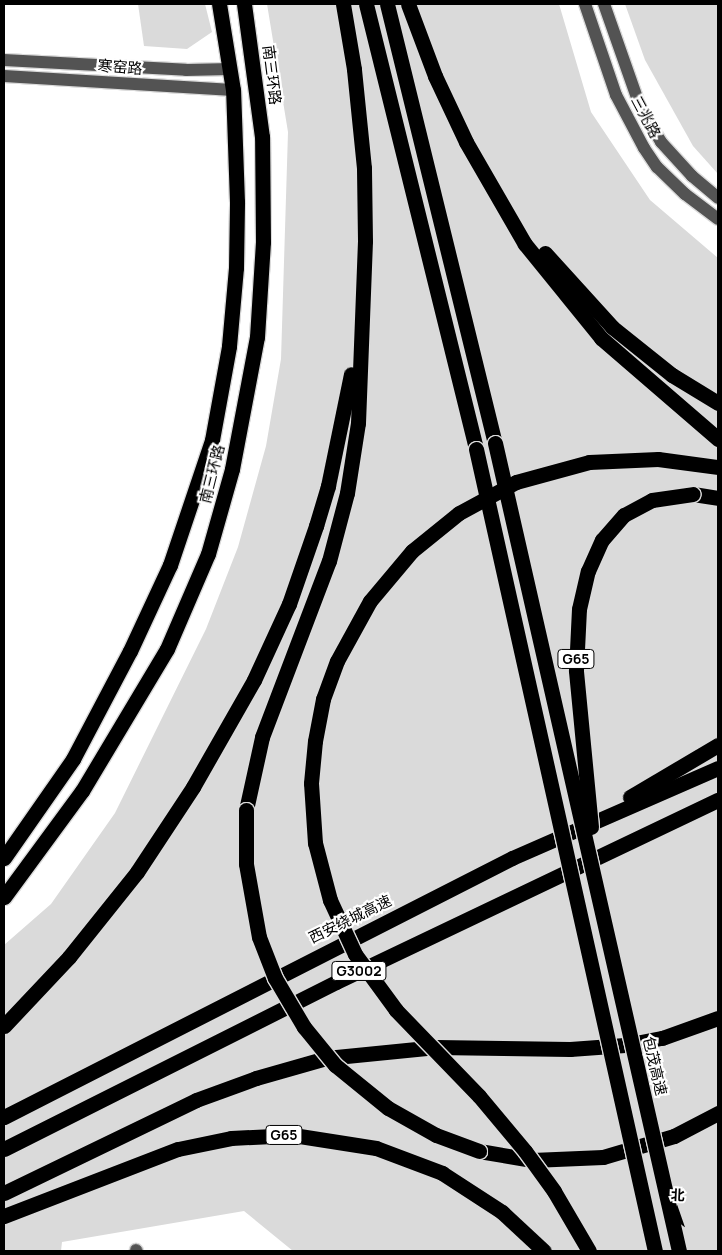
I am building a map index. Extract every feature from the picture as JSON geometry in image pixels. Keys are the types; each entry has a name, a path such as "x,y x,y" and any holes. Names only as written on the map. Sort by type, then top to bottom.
{"highway":[{"name":"南三环路","path":"4,858 73,759 130,651 173,556 212,440 229,346 236,268 233,90 219,4"},
{"name":"南三环路","path":"4,897 82,791 167,649 208,554 228,486 251,379 263,251 262,137 244,4"},
{"path":"343,4 354,69 364,168 358,423 347,493 318,598 260,744 246,810 246,870 259,937 275,978 304,1027 335,1065 388,1108 436,1135 479,1151 532,1160 603,1157 674,1136 718,1114"},
{"path":"366,4 476,449 655,1251"},
{"path":"387,4 495,443 597,888"},
{"path":"408,4 434,76 476,161 526,244 578,312 621,357 718,438"},
{"path":"476,161 536,243 593,309 652,360 718,403"},
{"path":"4,1026 69,957 137,872 193,787 254,680 289,604 328,486 344,416 361,316"},
{"path":"588,1251 554,1191 525,1151 479,1096 396,1010 355,954 330,900 315,843 311,783 315,741 323,699 337,661 370,601 412,551 459,514 516,482 589,462 658,459 718,467"},
{"name":"G65","path":"597,888 576,670 583,590 602,540 624,515 652,500 693,494 718,498"},
{"path":"543,844 718,745"},
{"name":"西安绕城高速","path":"4,1117 324,951 543,844 718,768"},
{"name":"G3002","path":"4,1149 381,960 718,800"},
{"name":"包茂高速","path":"597,888 679,1251"},
{"path":"4,1193 196,1100 256,1078 326,1058 427,1048 570,1049 625,1045 662,1038 718,1018"},
{"name":"G65","path":"4,1216 178,1149 232,1138 293,1135 376,1148 442,1173 495,1207 544,1251"}],"street":[{"name":"三兆路","path":"584,4 616,95 644,148 657,167 685,194 718,220"},
{"name":"三兆路","path":"604,4 640,106 661,142 692,176 718,198"},
{"name":"寒窑路","path":"4,60 186,70 231,69"},
{"name":"寒窑路","path":"4,76 233,90"}],"shaded area":[{"path":"138,4 205,4 212,32 187,49 144,46"},
{"path":"267,4 559,4 591,112 650,200 718,258 718,1251 293,1251 244,1211 62,1242 61,1251 4,1251 4,945 51,904 115,813 206,629 238,547 266,446 281,359 288,132"},
{"path":"625,4 718,4 718,174 693,146 645,60"}]}
